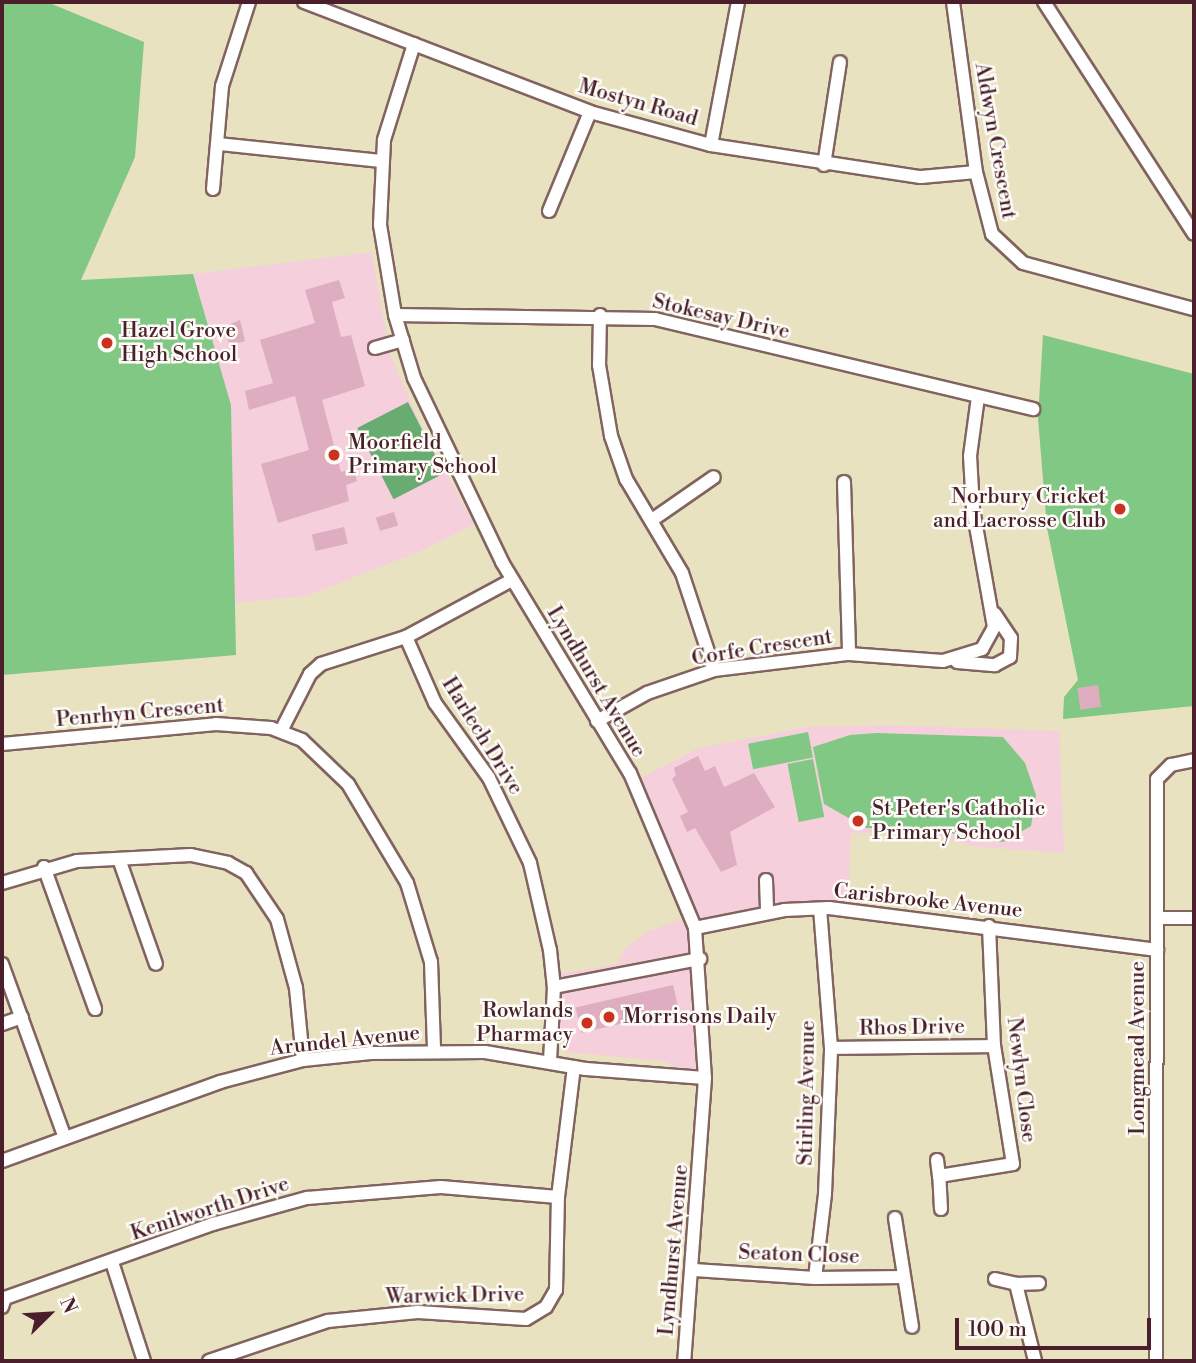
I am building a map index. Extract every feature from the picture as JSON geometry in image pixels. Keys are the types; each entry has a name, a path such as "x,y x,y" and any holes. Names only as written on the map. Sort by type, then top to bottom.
{"street":[{"path":"213,189 222,86 249,2"},
{"name":"Mostyn Road","path":"304,2 590,112 711,145 824,165 921,177 976,172"},
{"path":"711,145 738,2"},
{"name":"Aldwyn Crescent","path":"953,2 976,172 992,234 1012,258 1194,309"},
{"path":"1044,2 1194,234"},
{"name":"Lyndhurst Avenue","path":"414,44 384,140 380,225 395,315 414,378 512,580 648,810 695,928 705,1078 694,1270 684,1361"},
{"path":"824,165 840,62"},
{"path":"549,211 590,112"},
{"path":"219,144 382,161"},
{"name":"Stokesay Drive","path":"395,315 600,315 655,319 1033,409"},
{"path":"600,315 598,365 611,436 626,479 682,573 714,670"},
{"path":"375,348 403,340"},
{"name":"Corfe Crescent","path":"943,661 982,649 994,627 993,611 976,540 972,498 970,456 978,397"},
{"path":"652,520 714,477"},
{"path":"844,482 849,654"},
{"path":"434,1050 431,962 407,883 348,784 302,740 281,730 310,674 321,664 406,637 512,580"},
{"name":"Corfe Crescent","path":"597,721 647,693 714,670 849,654 995,665 1010,657 1011,638 993,611"},
{"name":"Harlech Drive","path":"406,637 435,703 489,778 530,863 550,950 554,987 550,1062"},
{"name":"Penrhyn Crescent","path":"2,744 216,724 281,730"},
{"name":"Longmead Avenue","path":"1156,1361 1157,779 1171,765 1194,760"},
{"path":"2,883 44,867 191,855 228,863 246,873 276,919 288,957 303,1024 303,1060"},
{"path":"119,859 156,964"},
{"path":"44,867 95,1009"},
{"path":"766,880 767,912"},
{"name":"Carisbrooke Avenue","path":"695,928 767,912 820,909 989,926 1157,950"},
{"name":"Stirling Avenue","path":"815,1278 825,1194 831,1048 820,909"},
{"path":"1158,918 1194,918"},
{"name":"Newlyn Close","path":"939,1176 1013,1164 994,1046 989,926"},
{"path":"554,987 699,958"},
{"path":"2,964 65,1138"},
{"path":"2,1024 22,1017"},
{"name":"Rhos Drive","path":"831,1048 994,1046"},
{"name":"Arundel Avenue","path":"2,1161 220,1082 303,1060 434,1050 485,1052 574,1067 705,1078"},
{"name":"Warwick Drive","path":"209,1361 328,1321 418,1312 526,1319 546,1307 556,1290 558,1198 574,1067"},
{"path":"937,1160 941,1209"},
{"name":"Kenilworth Drive","path":"3,1302 213,1224 307,1198 441,1187 558,1198"},
{"path":"895,1218 912,1327"},
{"path":"112,1262 144,1361"},
{"name":"Seaton Close","path":"694,1270 815,1278 904,1277"},
{"path":"995,1279 1016,1284 1039,1283"},
{"path":"1016,1284 1035,1361"}],"shaded area":[{"name":"Hazel Grove High School","path":"2,2 47,2 144,42 135,157 81,281 178,276 372,252 389,351 420,424 474,524 419,552 306,596 233,603 236,655 2,675"},
{"name":"St Peter's Catholic Primary School","path":"887,725 1059,731 1064,853 979,847 916,832 851,833 847,910 829,908 695,928 705,1078 663,1061 565,1052 559,1033 558,974 617,964 625,949 646,932 691,916 634,781 699,748 808,727"}],"green space":[{"name":"Hazel Grove High School","path":"2,2 47,2 144,42 135,157 81,280 193,274 231,405 236,655 2,675"},
{"name":"Norbury Cricket and Lacrosse Club","path":"1043,335 1194,374 1194,706 1063,719 1064,697 1078,680 1047,528 1038,418"},
{"path":"408,402 444,473 394,499 357,428"},
{"path":"808,732 813,758 753,769 748,744"},
{"path":"877,733 1003,737 1025,763 1036,795 1031,826 1003,842 927,829 866,828 824,804 813,747 850,735"},
{"path":"813,759 824,817 799,822 787,764"}],"building":[{"path":"339,280 345,298 332,302 341,337 351,335 365,386 322,400 341,472 354,468 357,481 346,485 349,501 278,523 261,464 309,450 295,396 249,410 245,391 273,383 260,340 315,323 305,290"},
{"path":"240,320 245,341 229,345 225,326"},
{"path":"394,512 398,525 380,531 376,518"},
{"path":"344,527 348,544 316,551 312,534"},
{"path":"1098,685 1101,707 1080,710 1077,688"},
{"path":"698,756 705,771 715,766 724,787 754,773 775,807 730,832 737,865 721,872 695,828 687,832 680,816 688,812 672,779 676,775 674,768"},
{"path":"673,985 679,1010 581,1033 576,1007"}],"place":[{"name":"Hazel Grove High School","path":"107,343"},
{"name":"Moorfield Primary School","path":"334,455"},
{"name":"Norbury Cricket and Lacrosse Club","path":"1120,509"},
{"name":"St Peter's Catholic Primary School","path":"858,821"},
{"name":"Morrisons Daily","path":"609,1017"},
{"name":"Rowlands Pharmacy","path":"587,1023"}]}
